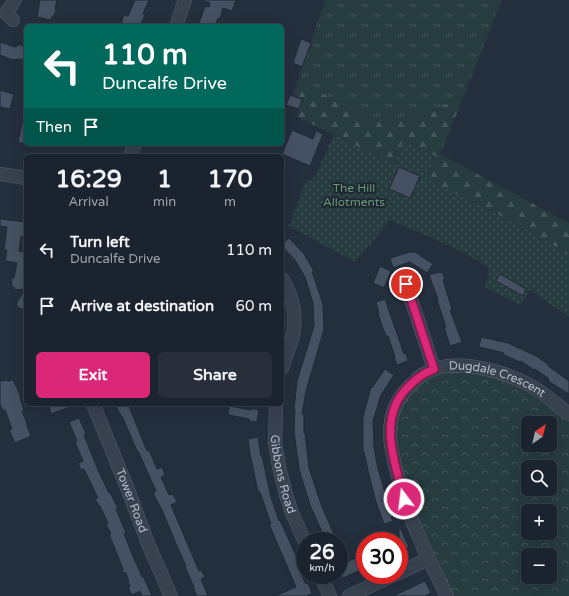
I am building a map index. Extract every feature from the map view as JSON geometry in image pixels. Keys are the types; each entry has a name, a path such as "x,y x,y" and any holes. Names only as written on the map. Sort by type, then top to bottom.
{"street":[{"path":"6,15 15,0"},
{"path":"177,24 185,0"},
{"path":"0,174 24,178"},
{"path":"284,282 287,286 294,309 293,337 284,362"},
{"path":"406,284 434,369"},
{"name":"Dugdale Crescent","path":"447,596 428,559 404,499 393,456 390,439 390,423 394,408 401,395 423,374 434,369 446,366 479,367 521,380 534,387 569,414"},
{"name":"Tower Road","path":"94,406 170,596"},
{"name":"Gibbons Road","path":"276,406 275,442 279,467 292,513 301,532"},
{"path":"408,568 428,559"},
{"path":"324,584 330,596"},
{"path":"349,596 375,584"}],"green space":[{"path":"325,0 502,0 464,96 416,117 378,122 356,112 298,80"},
{"path":"298,80 356,112 378,122 416,117 464,96 440,154 569,223 569,255 521,226 426,179 435,156 403,141 394,164 297,117 302,99 293,94"},
{"name":"The Hill Allotments","path":"334,135 394,164 403,141 435,156 426,179 521,226 569,255 569,317 530,290 521,305 485,287 489,273 487,266 453,247 390,220 355,262 289,226 306,181 314,178"},
{"path":"450,371 478,372 529,389 569,419 569,596 452,596 410,501 397,454 395,422 408,394 426,377"}],"building":[{"path":"40,0 57,0 55,8 56,12 50,20 37,17"},
{"path":"135,0 149,0 143,14 145,15 141,24 121,24 124,15 128,16"},
{"path":"236,0 232,11 223,8 220,19 218,18 216,24 199,24 205,6 209,7 210,3 204,1"},
{"path":"301,39 311,43 302,67 293,63"},
{"path":"0,42 15,47 21,44 24,46 24,58 21,60 13,60 0,55"},
{"path":"0,90 14,94 10,109 0,107"},
{"path":"290,95 302,99 299,109 286,105"},
{"path":"23,119 24,119 24,144 18,142"},
{"path":"292,130 313,139 316,131 323,134 310,166 282,154"},
{"path":"399,167 420,176 410,198 389,189"},
{"path":"0,219 24,222 24,233 23,237 21,236 19,251 24,252 24,289 15,290 14,287 12,287 11,278 14,278 17,263 5,261 7,250 4,250 7,227 0,226"},
{"path":"289,238 304,254 314,271 312,272 323,304 324,329 306,391 302,414 304,414 304,433 309,468 322,507 333,532 322,532 310,505 299,469 294,431 294,409 297,381 314,326 313,303 305,277 295,260 284,248 284,243"},
{"path":"415,252 433,264 427,273 410,262 393,268 390,258"},
{"path":"380,266 391,271 384,288 373,283"},
{"path":"442,272 445,279 443,280 452,309 450,310 462,342 450,346 438,299 429,275"},
{"path":"500,274 526,289 523,296 496,281"},
{"path":"24,291 24,309 17,307 17,302"},
{"path":"385,299 404,354 406,353 408,361 397,365 388,336 386,336 378,314 376,302"},
{"path":"481,337 508,343 536,356 569,381 569,394 548,381 548,378 535,369 534,370 521,361 520,362 504,355 504,353 479,347"},
{"path":"385,369 394,375 381,395 373,421 374,448 378,469 393,517 391,517 393,521 384,524 376,502 363,452 363,417 371,387 372,388"},
{"path":"13,380 17,388 24,410 22,411 31,436 15,443 9,430 12,429 5,410 3,411 0,404 0,381"},
{"path":"49,406 72,406 51,414"},
{"path":"116,406 129,406 147,451 149,450 157,469 162,467 165,475 161,477 169,495 173,494 177,502 171,505 199,571 201,570 205,577 201,579 208,596 197,596 185,567 186,566 153,493 156,491"},
{"path":"229,406 259,410 257,422 228,415"},
{"path":"79,418 98,470 118,509 116,509 126,533 124,534 130,549 152,596 142,596 140,591 132,595 128,587 130,587 129,582 126,573 122,572 123,569 106,524 108,523 95,499 98,498 84,469 81,470 78,463 83,461 69,422"},
{"path":"258,437 271,497 279,521 280,520 296,556 296,584 308,584 312,593 307,596 275,596 296,587 269,524 271,524 260,492 258,492 248,439"},
{"path":"399,525 402,532 399,532"},
{"path":"356,558 356,572 348,576 348,561"},
{"path":"425,581 431,593 425,596 393,596"}],"route":[{"path":"404,499 393,456 390,439 390,423 394,408 401,395 423,374 434,369 406,284"}]}
